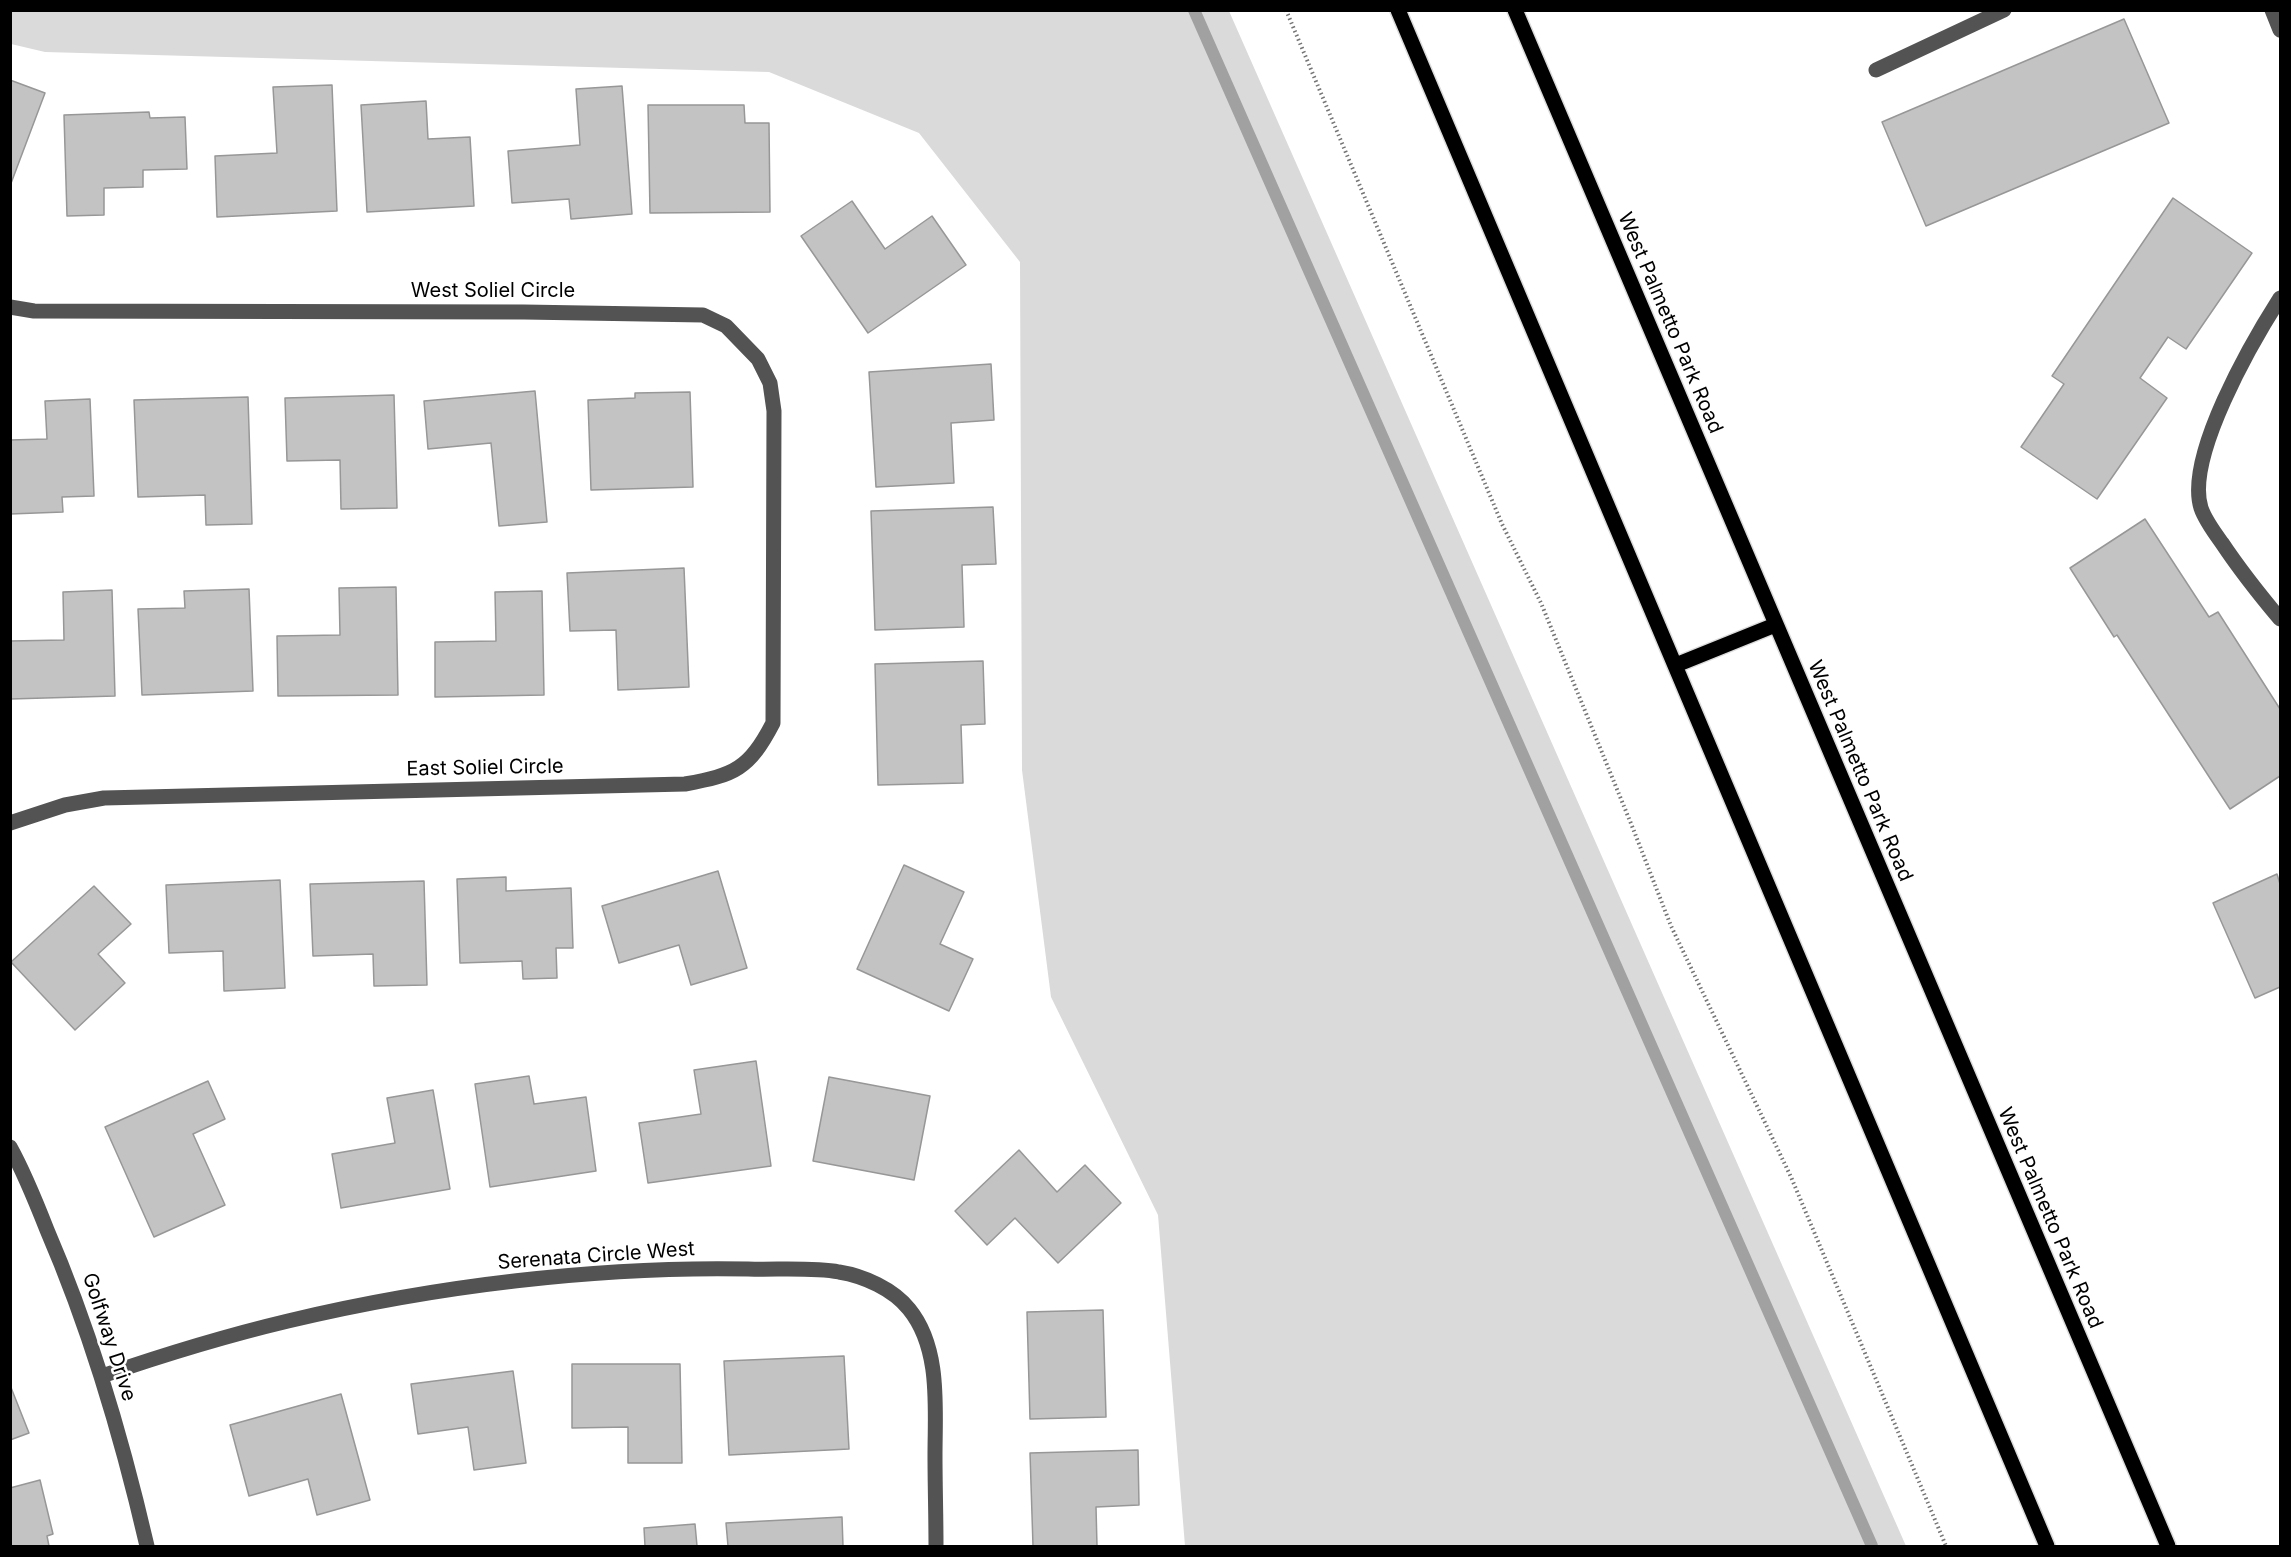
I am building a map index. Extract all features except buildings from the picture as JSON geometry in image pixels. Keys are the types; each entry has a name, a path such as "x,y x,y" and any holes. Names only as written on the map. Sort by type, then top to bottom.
{"main road":[{"path":"1398,10 2047,1546"},
{"name":"West Palmetto Park Road","path":"1515,10 1774,625 2168,1546"},
{"path":"1676,665 1774,625"}],"street":[{"path":"1876,70 2004,10"},
{"path":"2272,10 2280,30"},
{"path":"2280,298 2222,403 2204,459 2198,496 2201,510 2211,527 2247,580 2280,619"},
{"name":"West Soliel Circle","path":"10,307 34,311 524,312 703,315 726,326 758,359 770,382 774,411 774,557"},
{"name":"East Soliel Circle","path":"10,823 65,805 104,798 685,784 718,778 739,768 759,748 773,723 774,557"},
{"name":"Golfway Drive","path":"10,1147 68,1279 102,1376 147,1546"},
{"name":"Serenata Circle West","path":"102,1376 162,1356 288,1321 417,1295 547,1278 710,1269 836,1271 863,1278 883,1288 909,1308 922,1331 931,1360 934,1390 936,1546"}],"path":[{"path":"1286,10 1502,524 1541,603 1671,926 1791,1177 1946,1546"}],"shaded area":[{"path":"11,10 1229,11 1906,1546 1185,1546 1158,1215 1051,997 1022,770 1020,262 919,133 769,72 45,52 11,44"}],"waterway":[{"path":"1194,10 1872,1546"}]}
